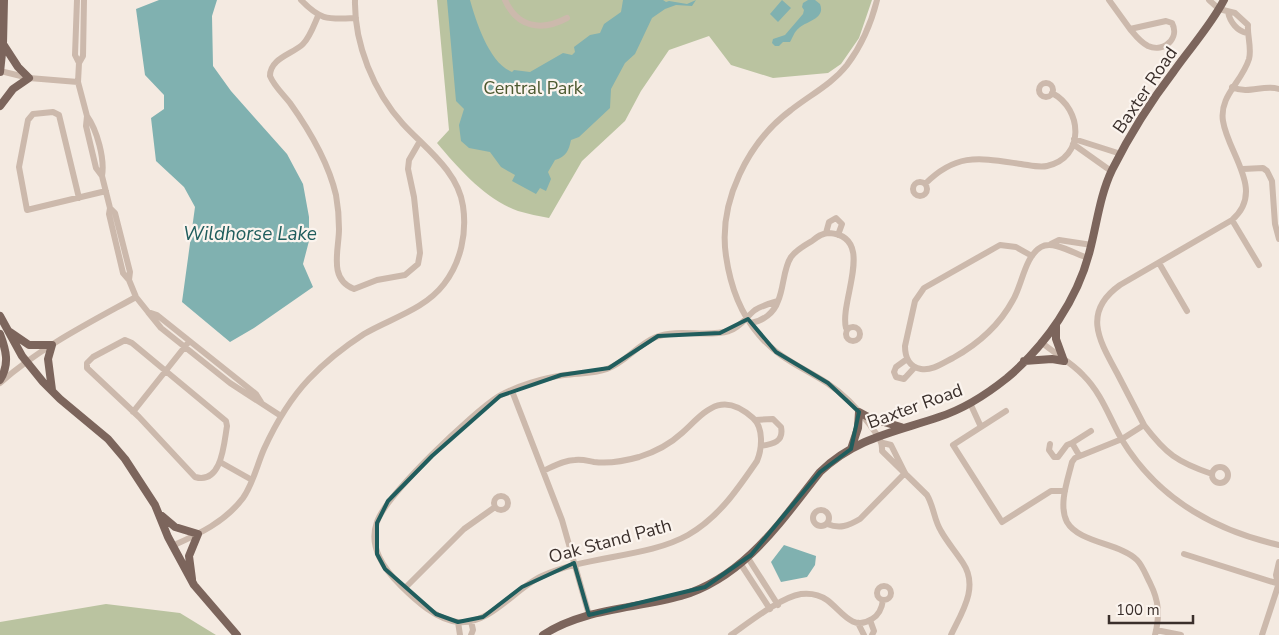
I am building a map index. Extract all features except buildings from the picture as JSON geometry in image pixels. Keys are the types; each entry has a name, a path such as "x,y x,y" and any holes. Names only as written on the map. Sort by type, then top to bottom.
{"main road":[{"path":"0,72 4,44 4,0"},
{"name":"Baxter Road","path":"543,635 589,615 681,596 714,582 748,558 766,540 820,472 851,449 877,435 939,417 970,403 995,387 1024,361 1056,324 1075,290 1092,245 1098,212 1111,171 1172,73 1224,0"},
{"path":"0,106 13,89 30,78 18,67 4,44"},
{"path":"0,316 7,356 6,367 0,381"},
{"path":"1024,361 1064,361 1056,339 1056,324"},
{"path":"2,331 29,345 52,345 48,359 52,392"},
{"path":"2,331 52,392 108,439 125,458 142,482 172,546 194,585 237,635"},
{"path":"851,449 858,428 859,412 870,418 902,427"},
{"path":"158,513 175,527 198,534 189,556 194,585"}],"street":[{"path":"77,0 76,55 79,63 78,82 86,116 86,126 96,168 102,176 106,191 110,208 108,214 123,273 136,297 161,328 187,343 251,399 261,402 281,416"},
{"path":"79,63 83,56 84,0"},
{"path":"301,0 318,16 331,19 356,18"},
{"path":"172,546 198,534 231,512 244,497 281,416 307,381 327,362 365,334 426,301 444,284 456,264 463,242 463,203 454,182 441,163 403,124 376,85 360,42 355,0"},
{"path":"505,0 517,18 535,26 545,27 567,18"},
{"path":"877,0 866,34 856,52 834,78 789,111 756,146 736,181 728,206 724,231 725,250 732,285 750,321 765,342 788,362 828,383 859,412 883,443 890,445 905,472 927,495 932,504 937,524 963,563 970,580 968,597 951,635"},
{"path":"1109,0 1130,29 1140,40 1154,48 1170,43 1175,32 1174,26 1170,21 1130,29"},
{"path":"1208,0 1219,9 1228,12 1230,20 1242,32 1247,33 1249,58 1223,107 1226,133 1243,169 1245,197 1238,214 1232,220 1111,292 1102,303 1096,322 1098,340 1144,425 1167,453 1191,467 1212,474"},
{"path":"318,16 303,44 275,63 270,71 270,76 309,132 325,159 332,178 339,209 338,273 344,284 354,289 377,280 405,275 418,264 420,253 414,198 408,169 409,160 420,141"},
{"path":"0,72 30,78 78,82"},
{"path":"1232,87 1244,91 1267,87 1279,89"},
{"path":"925,184 939,171 968,159 980,158 1047,166 1063,157 1073,142 1076,130 1072,112 1060,97 1052,92"},
{"path":"80,198 59,115 54,112 32,114 28,120 19,167 27,210 80,198 106,191"},
{"path":"1073,142 1121,154"},
{"path":"1073,142 1111,171"},
{"path":"1243,169 1263,168 1270,176 1279,239"},
{"path":"750,321 765,318 775,308 792,256 826,233 829,222 836,218 842,224 838,235"},
{"path":"1232,220 1259,265"},
{"path":"826,233 838,235 849,241 854,254 853,273 844,313 846,328"},
{"path":"1032,256 1016,247 1000,245 924,288 915,301 905,346 907,359 915,367 927,370 934,368 963,352 985,336 1011,304 1032,256 1038,248 1059,240 1092,245"},
{"path":"1051,244 1088,258"},
{"path":"1159,263 1188,311"},
{"path":"0,381 52,345 136,297"},
{"path":"750,321 754,311 778,301"},
{"name":"Oak Stand Path","path":"750,321 731,330 720,332 673,332 658,336 609,368 562,375 512,390 488,404 432,456 388,501 377,522 375,538 377,554 385,568 404,589 436,614 458,622 471,621 486,615 522,587 541,576 574,563 674,542 709,521 726,505 757,461 761,446 760,434 755,420"},
{"path":"125,340 166,370 226,421 220,462 212,475 206,478 195,477 133,412 87,368 87,363 92,357 125,340"},
{"path":"1041,342 1082,373 1096,390 1122,439 1141,466 1159,486 1203,519 1231,531 1279,545"},
{"path":"133,412 187,343"},
{"path":"907,359 896,367 894,372 896,377 904,379 915,367"},
{"path":"512,390 543,471 574,563 589,615"},
{"path":"970,403 981,427"},
{"path":"543,471 566,461 624,461 656,451 682,433 698,415 714,406 733,407 755,420 773,419 781,427 780,438 777,442 761,446"},
{"path":"1006,411 953,445 1002,522 1050,491 1065,491"},
{"path":"1144,425 1122,439 1079,455 1072,462 1065,491 1065,515 1073,530 1124,552 1140,562 1158,598 1155,632 1181,635"},
{"path":"1050,444 1049,450 1051,454 1058,457 1066,445 1091,430"},
{"path":"1072,443 1079,455"},
{"path":"220,462 252,480"},
{"path":"827,524 844,527 860,519 905,472"},
{"path":"404,589 464,529 495,507"},
{"path":"1184,554 1279,583"},
{"path":"748,558 778,605"},
{"path":"1262,635 1279,583 1276,575 1279,562"},
{"path":"740,563 770,610"},
{"path":"731,635 778,605 800,594 816,595 826,599 846,618 858,624 864,635"},
{"path":"858,624 870,620 882,607 883,600"},
{"path":"870,620 874,631 872,635"},
{"path":"471,621 473,630 471,635"},
{"path":"458,622 460,635"}],"highlighted area":[{"path":"748,319 776,352 828,383 859,412 851,449 820,472 751,555 705,587 589,615 574,563 522,587 483,617 458,622 436,614 385,569 377,554 377,523 388,501 432,456 500,396 561,375 609,368 658,336 720,333"}],"green space":[{"name":"Central Park","path":"437,0 872,0 859,38 841,64 828,73 773,78 731,65 709,36 669,50 641,91 625,121 582,161 549,218 518,211 495,199 473,182 437,143 449,130"},
{"path":"106,604 180,613 216,635 0,635 0,622"}],"water":[{"name":"Wildhorse Lake","path":"159,0 217,0 212,16 213,66 231,91 287,154 303,184 309,217 309,241 303,264 313,287 254,328 230,342 182,302 195,207 184,187 156,161 151,118 164,109 164,95 145,75 136,9"},
{"path":"447,0 470,0 485,40 497,60 512,72 514,70 530,72 563,53 572,55 575,52 574,47 590,35 600,33 604,24 621,12 623,0 663,0 687,4 696,0 692,6 676,5 665,9 652,18 635,54 625,63 611,89 610,108 579,137 571,140 566,153 555,160 548,172 551,179 546,191 540,188 536,194 512,181 515,175 501,167 490,152 469,148 461,141 459,125 464,109 456,101"},
{"path":"782,0 791,8 778,22 770,14"},
{"path":"808,0 815,0 820,4 821,9 818,16 797,30 790,42 783,42 779,46 775,46 772,43 773,39 785,35 803,14 803,3"},
{"path":"784,545 816,556 815,565 807,577 781,582 771,562"}]}
